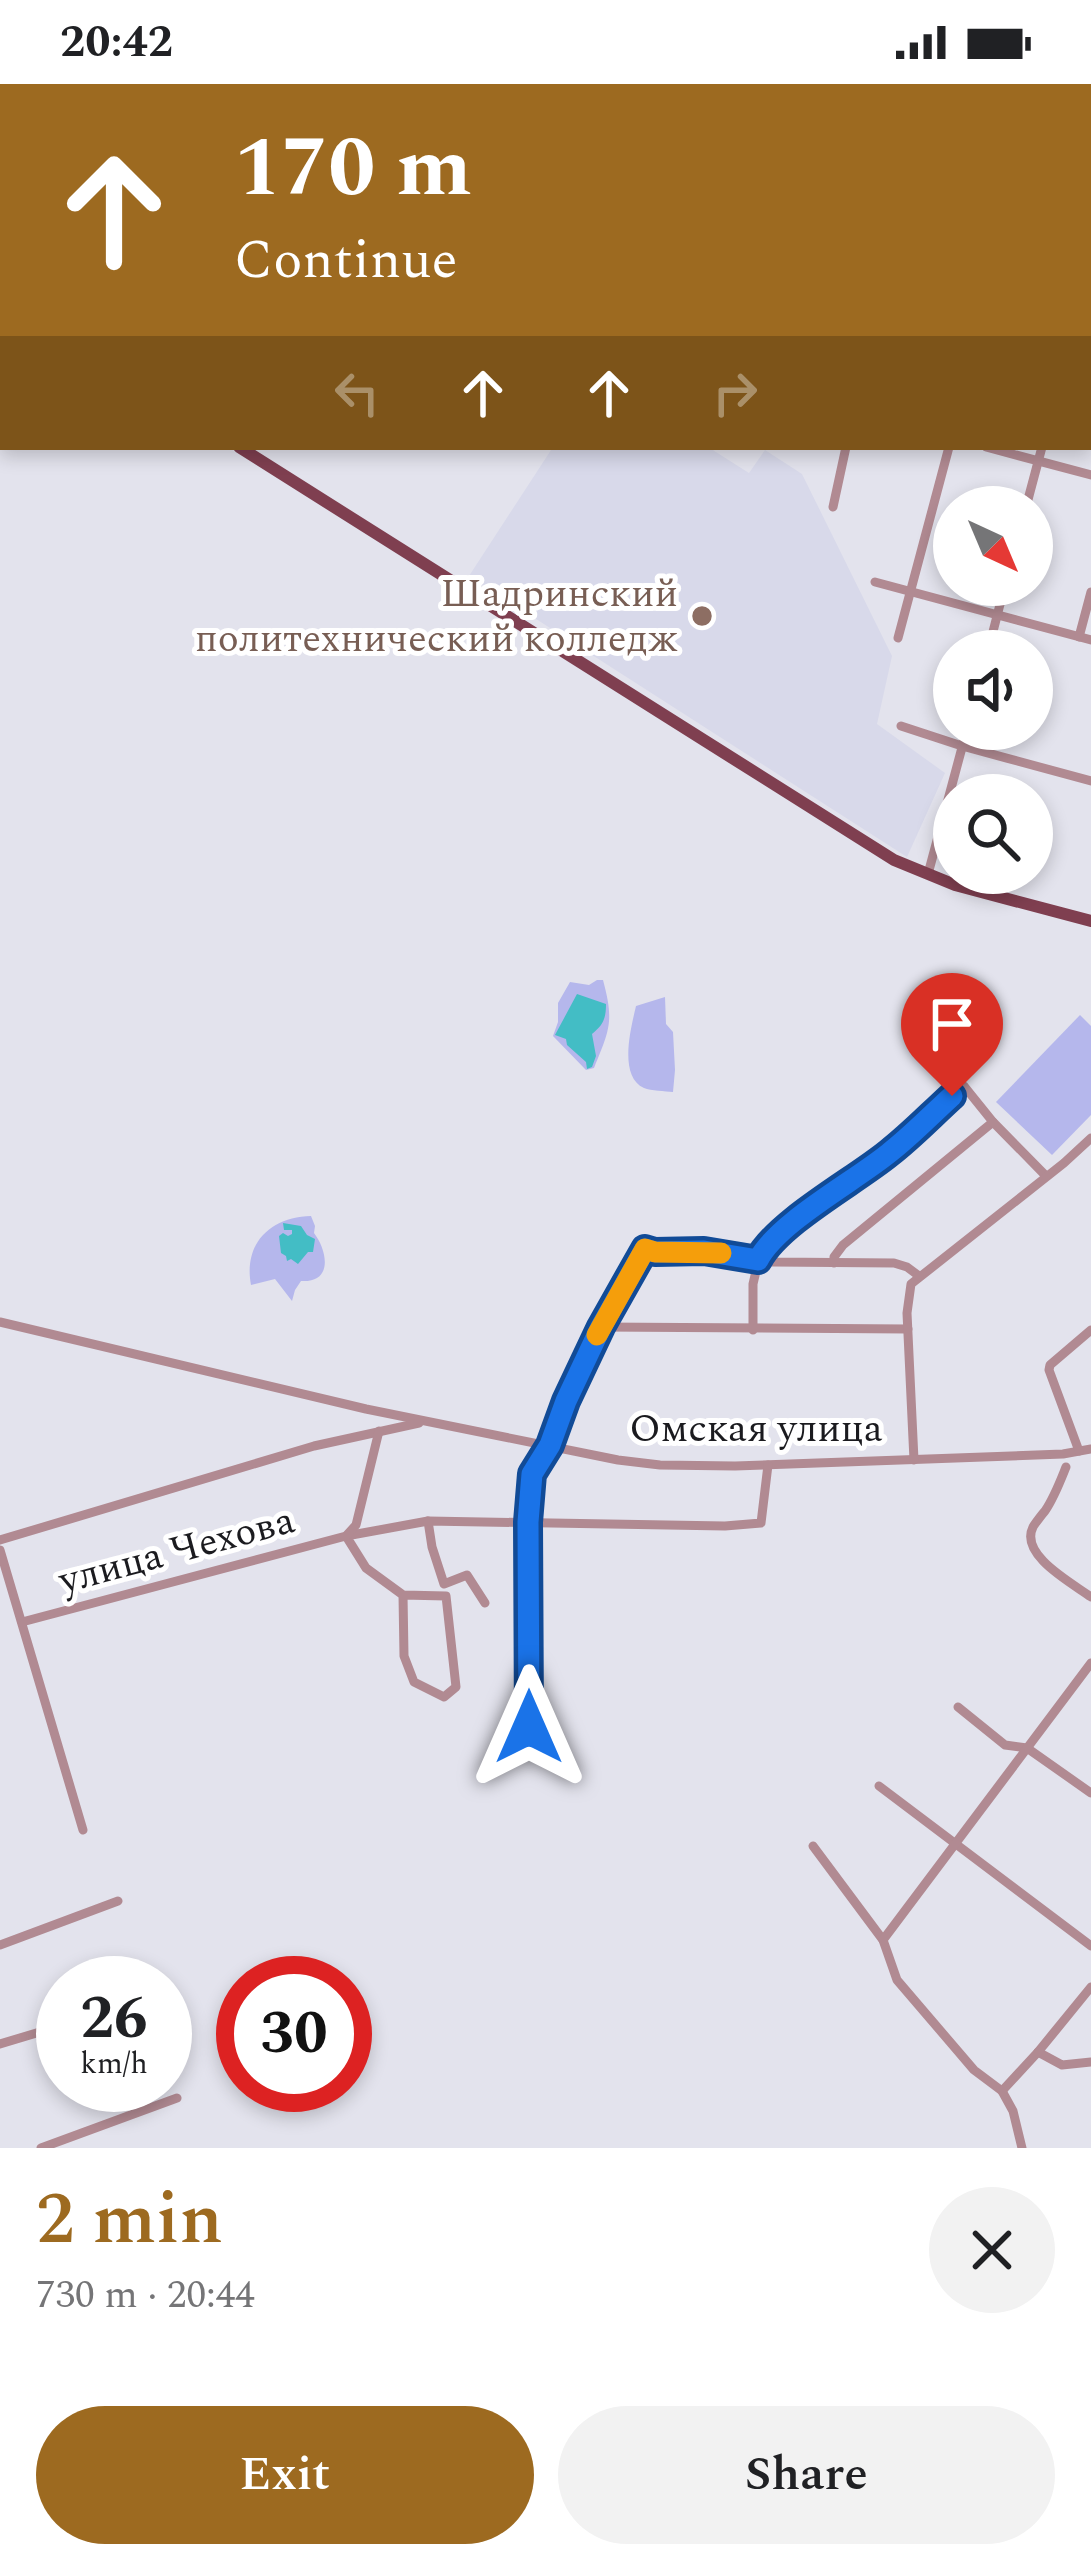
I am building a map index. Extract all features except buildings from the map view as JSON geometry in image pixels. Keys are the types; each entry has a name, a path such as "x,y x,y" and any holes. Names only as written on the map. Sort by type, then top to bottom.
{"main road":[{"path":"244,450 878,851 983,894 1091,921"}],"street":[{"path":"833,507 845,450"},
{"path":"898,638 948,450"},
{"path":"997,450 1091,475"},
{"path":"1032,486 1041,450"},
{"path":"875,582 1085,639 1091,592"},
{"path":"993,630 999,606"},
{"path":"902,726 933,736"},
{"path":"928,875 961,750"},
{"path":"977,750 1091,781"},
{"path":"753,1330 753,1284 760,1254 847,1181 888,1154 964,1086 1046,1176"},
{"path":"834,1263 844,1245 993,1121"},
{"path":"914,1460 908,1329 911,1284 1091,1138"},
{"path":"529,1727 532,1474 550,1445 601,1327 645,1249 725,1253 758,1260 894,1263 919,1276"},
{"name":"Омская улица","path":"0,1322 424,1422 660,1465 914,1460 1085,1450"},
{"path":"601,1327 908,1329"},
{"path":"1085,1450 1049,1370 1091,1330"},
{"path":"0,1540 314,1446 424,1422"},
{"name":"улица Чехова","path":"346,1536 356,1525 380,1431"},
{"name":"улица Чехова","path":"22,1622 346,1536 428,1521 761,1523 768,1465"},
{"path":"1066,1467 1030,1538 1036,1554 1052,1570 1091,1597"},
{"path":"428,1521 444,1584 467,1575 485,1603"},
{"path":"346,1536 366,1568 403,1595 446,1596 456,1687 445,1697 414,1682 404,1656 403,1595"},
{"path":"0,1550 83,1830"},
{"path":"883,1940 1091,1663"},
{"path":"958,1707 1005,1745 1027,1748 1091,1793"},
{"path":"878,1786 1091,1946"},
{"path":"813,1846 883,1940 897,1980 974,2070 1002,2091 1013,2110 1022,2148"},
{"path":"0,1945 118,1901"},
{"path":"1002,2091 1091,1987"},
{"path":"0,2044 36,2033"},
{"path":"1038,2052 1062,2065 1091,2062"},
{"path":"41,2148 139,2112"}],"shaded area":[{"name":"Шадринский политехнический колледж","path":"551,450 713,450 749,473 765,450 802,474 892,656 877,724 945,773 933,774 933,800 907,857 469,576"},
{"path":"603,980 609,1025 594,1068 586,1070 553,1036 558,1003 570,982 589,985"},
{"path":"577,994 606,1004 603,1021 592,1034 596,1056 587,1069 566,1039 555,1035"},
{"path":"665,997 666,1024 673,1032 673,1092 644,1088 636,1082 629,1063 636,1006"},
{"path":"1080,1015 1091,1026 1091,1115 1052,1155 996,1102"},
{"path":"311,1216 324,1256 319,1277 301,1281 292,1301 275,1279 251,1285 251,1257 263,1235 284,1221"},
{"path":"283,1223 301,1226 315,1239 313,1252 298,1264 281,1253 279,1236 292,1234 284,1230"}],"slow traffic":[{"path":"597,1335 645,1249 721,1253"}],"place":[{"name":"Шадринский политехнический колледж","path":"702,616"}],"route":[{"path":"529,1727 532,1474 550,1445 584,1360 645,1249 725,1253 758,1260 784,1232 888,1154 952,1096"}]}
